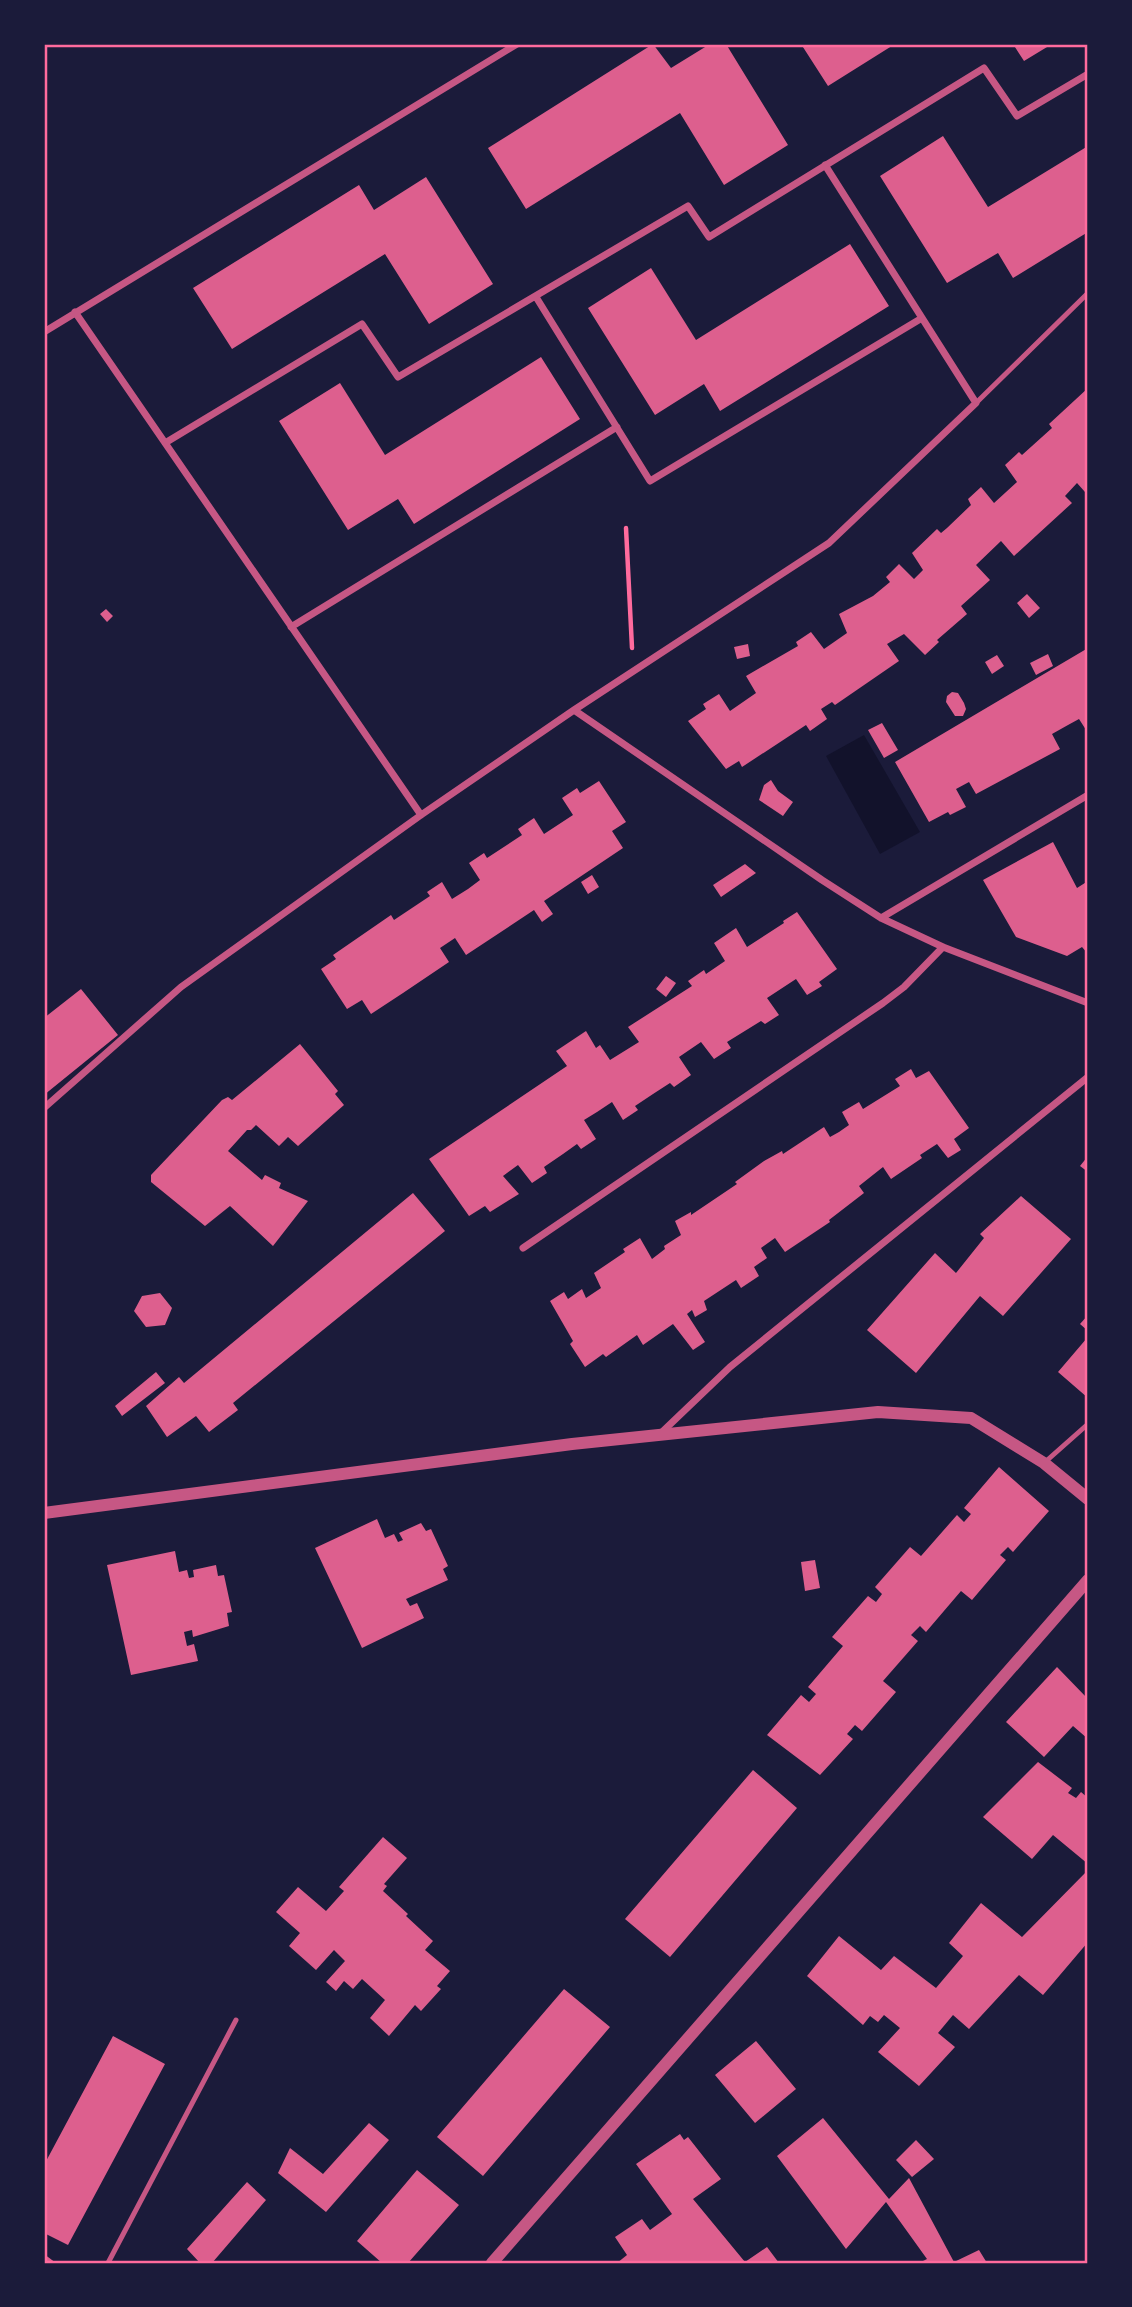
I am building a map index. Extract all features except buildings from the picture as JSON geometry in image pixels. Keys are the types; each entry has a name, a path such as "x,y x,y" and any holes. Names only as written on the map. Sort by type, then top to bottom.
{"street":[{"path":"44,332 517,44"},
{"path":"165,443 362,324 398,377 688,206 709,237 984,68 1017,116 1088,74"},
{"path":"44,1108 181,988 421,815 574,710 829,543 976,402 825,165"},
{"path":"536,297 650,481 922,318"},
{"path":"75,312 421,815"},
{"path":"291,627 617,427"},
{"path":"574,710 881,918 943,947 1088,1003"},
{"path":"881,918 1088,795"},
{"path":"523,1248 883,1003 904,987 943,947"},
{"path":"658,1436 730,1367 1088,1077"},
{"path":"44,1513 572,1444 878,1412 971,1418 1044,1463 1088,1499"},
{"path":"492,2263 1088,1580"}],"lane":[{"path":"976,402 1088,293"},
{"path":"1044,1463 1088,1424"},
{"path":"108,2263 236,2020"}],"path":[{"path":"626,528 632,651 636,669"}],"shaded area":[{"path":"864,735 920,832 880,854 826,756"}]}
